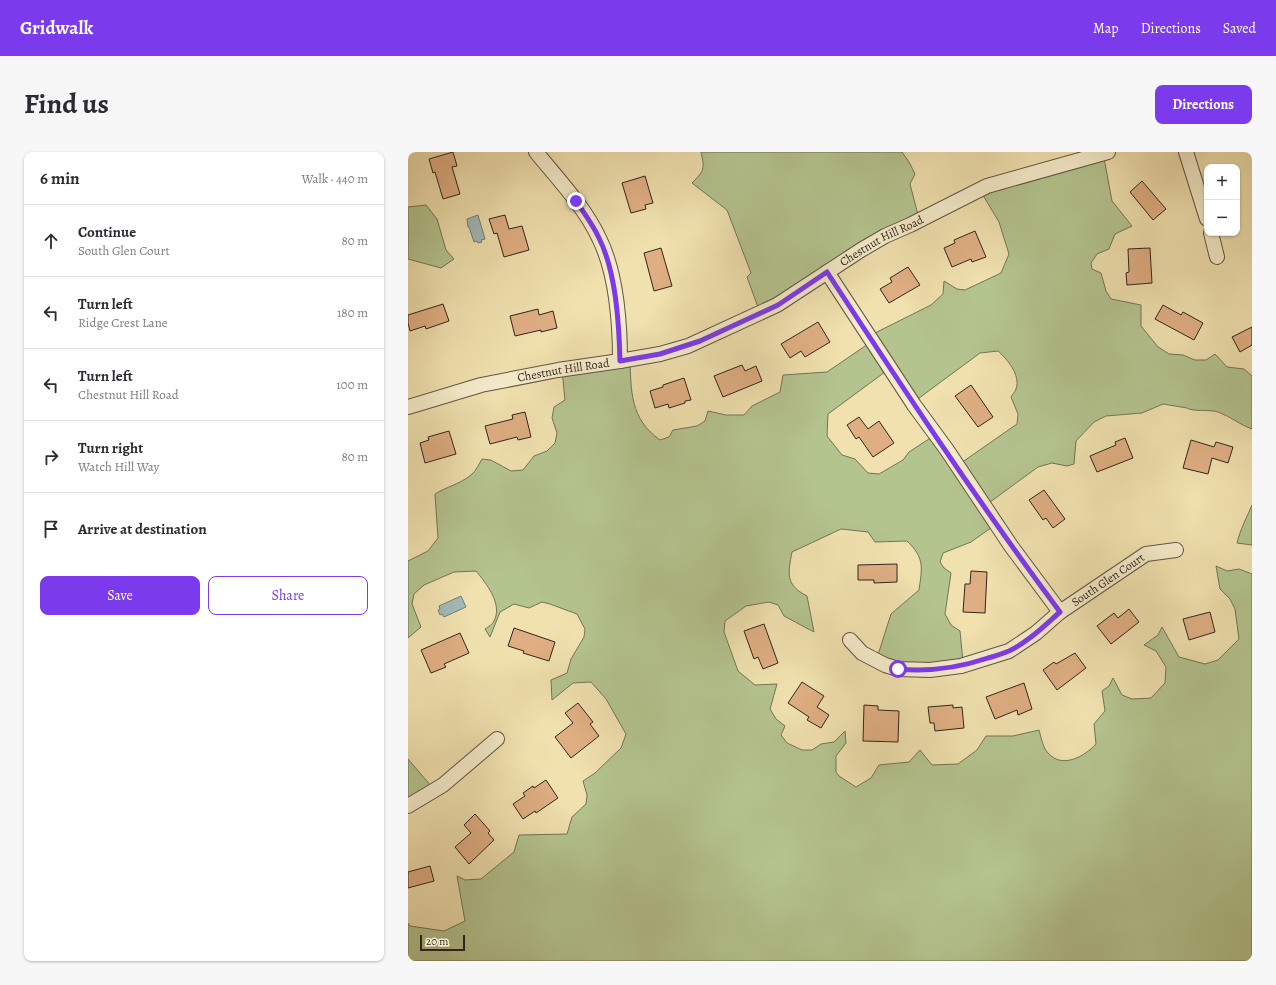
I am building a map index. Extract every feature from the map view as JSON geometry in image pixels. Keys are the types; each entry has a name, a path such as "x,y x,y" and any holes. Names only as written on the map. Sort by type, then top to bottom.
{"street":[{"path":"536,152 576,201 599,237 614,285 620,361"},
{"name":"Chestnut Hill Road","path":"408,407 481,385 558,370 660,354 700,341 778,305 861,250 885,236 987,186 1108,152"},
{"path":"1186,152 1204,209"},
{"path":"1212,236 1216,257"},
{"path":"827,272 914,405 947,450 1011,546 1060,612"},
{"name":"South Glen Court","path":"850,640 862,653 885,665 898,669 946,669 978,662 1009,651 1036,633 1060,612 1146,554 1176,550"},
{"path":"408,806 443,786 497,739"}],"green space":[{"path":"701,152 902,152 915,174 910,184 918,215 759,310 747,277 751,273 727,210 692,183 701,172 703,166"},
{"path":"1104,158 1112,201 1132,226 1115,234 1109,249 1097,254 1091,263 1092,269 1101,273 1106,291 1111,299 1141,305 1141,326 1158,347 1169,354 1183,355 1195,360 1206,360 1215,354 1227,367 1244,369 1252,376 1252,429 1218,412 1193,410 1163,404 1142,413 1106,416 1094,422 1076,441 1074,464 1067,466 1052,463 1038,467 986,505 995,525 971,542 943,553 940,562 944,568 951,573 945,614 951,625 960,631 963,662 915,668 877,658 891,614 919,590 921,564 917,553 907,541 875,542 868,532 841,529 792,552 789,572 790,578 795,587 807,596 814,632 784,616 778,605 769,602 746,606 725,621 724,632 738,671 755,685 777,684 770,709 776,719 785,726 781,735 787,743 802,750 812,750 821,744 834,742 845,731 846,743 836,756 836,772 839,776 856,787 871,778 879,765 909,762 920,750 932,765 958,764 977,750 986,736 1013,736 1039,730 1045,748 1054,758 1066,761 1079,757 1096,744 1094,724 1105,711 1102,691 1109,686 1113,678 1122,695 1132,699 1151,698 1165,683 1166,667 1156,651 1144,645 1158,635 1162,627 1179,657 1205,664 1218,660 1239,639 1235,609 1230,599 1220,589 1216,566 1227,571 1239,569 1252,574 1252,961 408,961 408,923 410,926 444,931 465,921 457,876 465,880 481,879 514,852 519,835 567,834 572,817 586,804 587,795 583,781 595,773 621,748 626,734 606,699 591,682 573,683 552,700 551,680 567,673 571,659 584,637 585,629 577,614 542,602 529,608 514,604 500,612 490,637 485,629 493,623 496,614 495,601 492,594 476,571 454,572 424,585 414,594 412,604 421,627 408,638 408,561 428,551 438,538 435,494 471,475 482,459 491,460 511,471 523,470 534,456 547,451 555,443 557,433 552,418 554,407 565,400 562,370 630,358 634,404 643,423 650,432 660,440 669,437 673,430 697,426 705,421 708,411 726,415 744,415 752,406 780,392 783,375 827,372 871,342 873,334 931,305 943,294 944,281 957,289 965,290 1001,273 1009,254 999,222 981,192","holes":["998,351 1002,354 1017,378 1016,389 1011,397 1018,414 1017,424 961,463 935,435 909,452 903,460 879,474 868,473 855,459 842,455 827,436 828,414 889,369 915,401 980,353"]},
{"path":"426,205 437,219 446,250 454,259 441,268 408,259 408,207"},
{"path":"1252,505 1252,545 1237,543 1242,528"},
{"path":"408,759 431,786 408,802"}],"water":[{"path":"478,215 485,239 478,243 477,241 474,242 468,227 467,219"},
{"path":"461,596 466,607 444,617 442,614 440,615 438,610 440,609 439,606"}],"building":[{"path":"453,152 457,166 452,167 460,194 443,199 435,172 433,173 429,159"},
{"path":"645,176 653,203 645,205 646,209 631,213 622,183"},
{"path":"1142,181 1166,209 1153,220 1130,192"},
{"path":"505,215 509,229 522,226 529,250 504,257 497,233 494,234 489,219"},
{"path":"975,231 986,257 972,262 971,259 952,267 944,248 955,243 954,240"},
{"path":"661,248 672,286 654,291 644,253"},
{"path":"1150,248 1152,283 1127,285 1126,273 1129,272 1128,249"},
{"path":"908,267 920,285 889,303 880,289 892,282 890,278"},
{"path":"443,304 449,321 426,329 425,326 410,331 408,315"},
{"path":"1163,305 1181,315 1183,312 1203,323 1194,340 1155,319"},
{"path":"538,309 539,315 553,311 557,328 515,336 510,316"},
{"path":"818,322 830,342 805,357 801,351 790,358 781,344"},
{"path":"1252,327 1252,345 1240,352 1232,337"},
{"path":"742,365 745,371 756,366 762,381 723,397 714,376"},
{"path":"684,378 691,400 669,408 668,404 655,408 650,391"},
{"path":"971,385 993,417 978,427 955,396"},
{"path":"525,412 531,437 518,440 517,437 490,444 485,426 513,419 512,415"},
{"path":"859,417 868,429 879,421 894,443 873,457 859,437 856,439 847,425"},
{"path":"449,431 456,454 425,463 420,443 429,440 428,437"},
{"path":"1125,438 1133,458 1097,472 1090,456 1116,445 1115,442"},
{"path":"1191,440 1214,447 1216,442 1233,447 1228,463 1212,458 1208,474 1183,468"},
{"path":"1044,490 1065,519 1053,528 1046,518 1043,520 1029,500"},
{"path":"897,564 897,582 874,583 874,580 858,580 858,565"},
{"path":"971,571 987,572 985,613 963,612 965,584 970,584"},
{"path":"1129,609 1139,622 1111,644 1097,626 1114,613 1118,618"},
{"path":"1210,612 1215,632 1189,640 1183,619"},
{"path":"764,624 778,663 763,669 758,657 754,659 744,631"},
{"path":"514,628 555,642 549,661 523,653 524,651 508,646"},
{"path":"460,633 469,653 444,664 446,667 431,673 421,650"},
{"path":"1075,653 1086,668 1057,690 1043,670 1054,662 1056,664"},
{"path":"802,682 824,696 817,707 829,715 821,728 807,720 809,717 788,703"},
{"path":"1024,683 1032,709 1018,715 1017,710 995,719 986,697"},
{"path":"578,703 593,722 590,724 599,736 571,758 555,737 573,723 565,713"},
{"path":"864,705 878,706 878,710 899,711 898,742 863,741"},
{"path":"953,705 953,708 962,707 964,728 935,731 934,723 930,723 928,707"},
{"path":"546,780 558,798 536,813 535,811 523,819 513,804 525,796 523,793"},
{"path":"475,814 490,831 488,833 494,840 469,864 455,847 471,833 464,825"},
{"path":"430,866 434,881 408,888 408,872"}],"route":[{"path":"576,201 599,237 614,285 620,361 660,354 700,341 778,305 827,272 914,405 947,450 1011,546 1060,612 1036,633 1009,651 978,662 946,669 898,669"}]}
